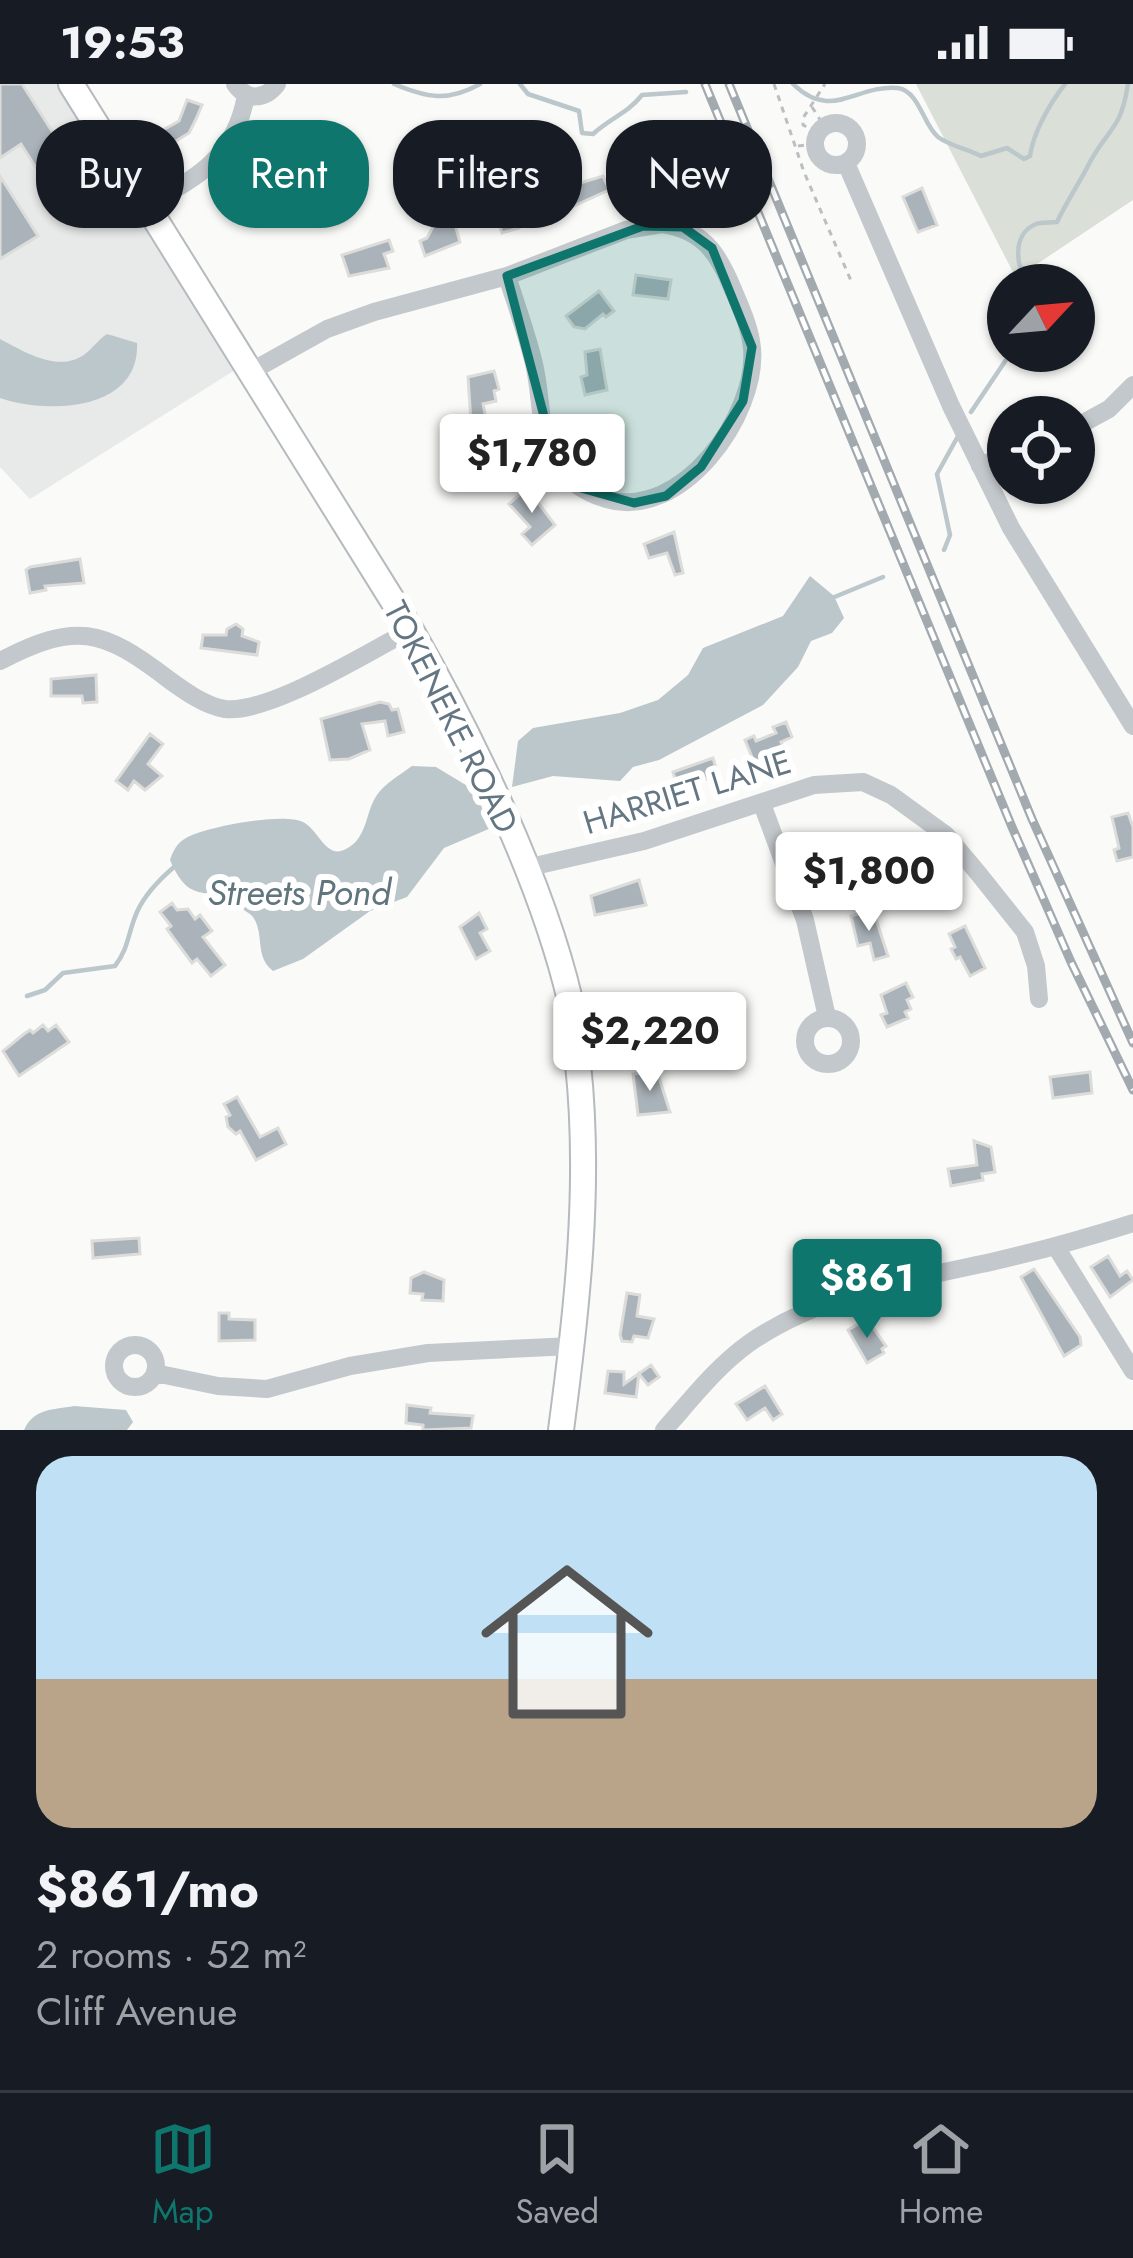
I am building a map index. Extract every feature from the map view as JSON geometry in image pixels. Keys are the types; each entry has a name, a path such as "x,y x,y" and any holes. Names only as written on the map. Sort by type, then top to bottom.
{"main road":[{"name":"TOKENEKE ROAD","path":"70,84 93,120"},
{"name":"TOKENEKE ROAD","path":"161,228 444,687 526,868 571,1004 585,1128 572,1346 561,1430"}],"street":[{"path":"184,184 229,147 240,89 263,96 277,84"},
{"path":"842,124 855,134 856,150 846,163 824,162 813,137 842,124"},
{"path":"846,163 1011,529 1133,727"},
{"path":"252,371 327,329 358,318 507,276 643,226 682,227 712,248 747,324 752,367 742,400 721,438 681,486 651,501 617,502 566,476 545,440 534,363 507,276"},
{"path":"1095,417 1133,386"},
{"path":"980,466 987,463"},
{"path":"0,661 29,646 82,633 111,641 181,688 224,709 287,694 411,630"},
{"name":"HARRIET LANE","path":"526,868 644,841 814,784 862,782 891,795 946,835 1025,932 1036,966 1039,999"},
{"path":"762,804 805,920 827,1017"},
{"path":"664,1430 749,1343 828,1302 1056,1247 1133,1223"},
{"path":"1056,1247 1133,1371"},
{"path":"155,1373 218,1386 267,1389 350,1366 428,1353 572,1346"}],"path":[{"path":"775,84 813,137"},
{"path":"813,137 803,124 825,84"},
{"path":"812,104 813,137 804,172 853,283"}],"highlighted area":[{"path":"643,226 683,227 712,248 752,347 743,401 701,467 666,496 634,503 581,488 556,462 507,276"}],"shaded area":[{"path":"0,84 59,84 81,120 36,120 36,228 148,228 235,370 30,499 0,467"},
{"path":"916,84 1133,84 1133,200 1037,264 1009,264"}],"water":[{"path":"107,334 137,343 134,366 107,395 64,406 0,398 0,339 41,358 64,362 85,354"},
{"path":"810,576 834,596 844,618 832,633 811,641 798,667 763,705 659,760 633,767 620,781 553,776 512,787 518,741 533,728 620,713 658,700 688,675 703,648 783,616"},
{"name":"Streets Pond","path":"412,766 436,767 474,790 491,828 444,848 407,897 370,911 303,959 273,971 264,959 252,916 225,899 191,889 170,860 186,838 262,820 303,822 333,851 346,849 362,832 380,791"},
{"path":"74,1406 126,1410 133,1422 127,1430 24,1430 39,1414"}],"building":[{"path":"0,84 22,84 45,120 36,120 36,168 21,144 0,158"},
{"path":"187,100 202,105 184,136 184,120 179,120"},
{"path":"0,176 38,236 0,259"},
{"path":"603,176 606,191 582,202 582,182"},
{"path":"922,188 937,225 918,232 903,197"},
{"path":"432,228 456,228 460,242 425,256 420,241"},
{"path":"389,240 393,251 384,254 389,268 349,276 342,255"},
{"path":"636,275 671,280 668,299 633,295"},
{"path":"599,291 614,311 585,329 574,327 566,316"},
{"path":"600,349 607,390 585,395 581,377 587,375 585,352"},
{"path":"494,371 499,389 494,391 496,401 483,404 486,418 471,422 468,377"},
{"path":"527,488 555,525 532,545 522,534 530,527 509,504"},
{"path":"674,532 683,573 675,575 667,553 649,558 644,544"},
{"path":"80,559 84,583 45,586 46,590 30,593 26,570 30,567"},
{"path":"236,624 243,629 242,636 259,642 257,655 201,648 203,635 226,635"},
{"path":"96,675 97,702 83,703 82,696 51,696 51,679"},
{"path":"380,702 398,709 404,732 388,736 385,721 362,724 370,750 349,759 330,760 321,719"},
{"path":"786,722 792,737 781,742 784,749 754,762 745,740 776,733 773,727"},
{"path":"150,734 163,744 148,764 162,776 145,790 134,781 128,790 116,781"},
{"path":"713,758 718,775 678,788 673,772"},
{"path":"1128,813 1133,857 1117,861 1112,817"},
{"path":"639,880 646,905 595,915 591,896"},
{"path":"172,903 177,910 188,909 195,919 200,915 212,931 203,937 225,965 211,976 197,959 192,963 167,929 171,926 160,912"},
{"path":"867,911 869,918 875,916 888,956 874,960 870,943 858,946 851,916"},
{"path":"479,913 487,929 480,933 490,951 476,959 460,927"},
{"path":"965,926 985,968 970,976 951,949 955,947 949,934"},
{"path":"906,983 913,997 907,1000 908,1018 887,1027 881,1015 887,1013 881,995"},
{"path":"43,1025 48,1031 56,1025 69,1042 19,1076 3,1051"},
{"path":"657,1071 670,1112 638,1115 633,1074"},
{"path":"1090,1072 1092,1093 1053,1098 1050,1077"},
{"path":"237,1097 260,1137 278,1128 286,1144 256,1160 240,1131 236,1134 228,1127 226,1117 230,1115 224,1104"},
{"path":"974,1141 991,1147 995,1172 982,1174 983,1180 951,1186 948,1169 977,1165"},
{"path":"139,1238 140,1254 93,1258 92,1241"},
{"path":"1108,1256 1120,1276 1127,1271 1133,1280 1110,1297 1091,1267"},
{"path":"1034,1269 1080,1337 1081,1345 1064,1356 1021,1277"},
{"path":"424,1272 444,1280 443,1301 422,1300 423,1294 410,1293 411,1278"},
{"path":"627,1293 640,1295 637,1316 654,1319 648,1338 622,1341"},
{"path":"219,1313 229,1313 229,1319 255,1320 255,1340 219,1341"},
{"path":"867,1319 886,1346 884,1353 867,1363 848,1330"},
{"path":"651,1365 659,1377 648,1385 639,1374 636,1397 605,1393 608,1371 624,1372 624,1384"},
{"path":"765,1386 782,1414 773,1420 765,1408 747,1420 736,1404"},
{"path":"407,1405 431,1408 430,1413 473,1416 471,1428 423,1430 423,1425 406,1423"}],"waterway":[{"path":"394,84 437,96 458,94 480,84"},
{"path":"520,84 528,94 579,111 582,133 593,134 642,95 686,92"},
{"path":"793,84 807,95 832,101 898,88 911,96 943,140 981,156 1007,148 1024,159 1030,156 1043,118 1065,84"},
{"path":"1020,264 1022,236 1036,224 1057,222 1118,120 1128,84"},
{"path":"971,412 998,372"},
{"path":"944,550 950,535 937,474 957,438"},
{"path":"832,598 883,577"},
{"path":"27,996 45,990 63,973 115,966 140,905 174,867"}],"railway":[{"path":"705,84 1012,827 1133,1090"},
{"path":"729,84 1032,819 1133,1043"}]}
